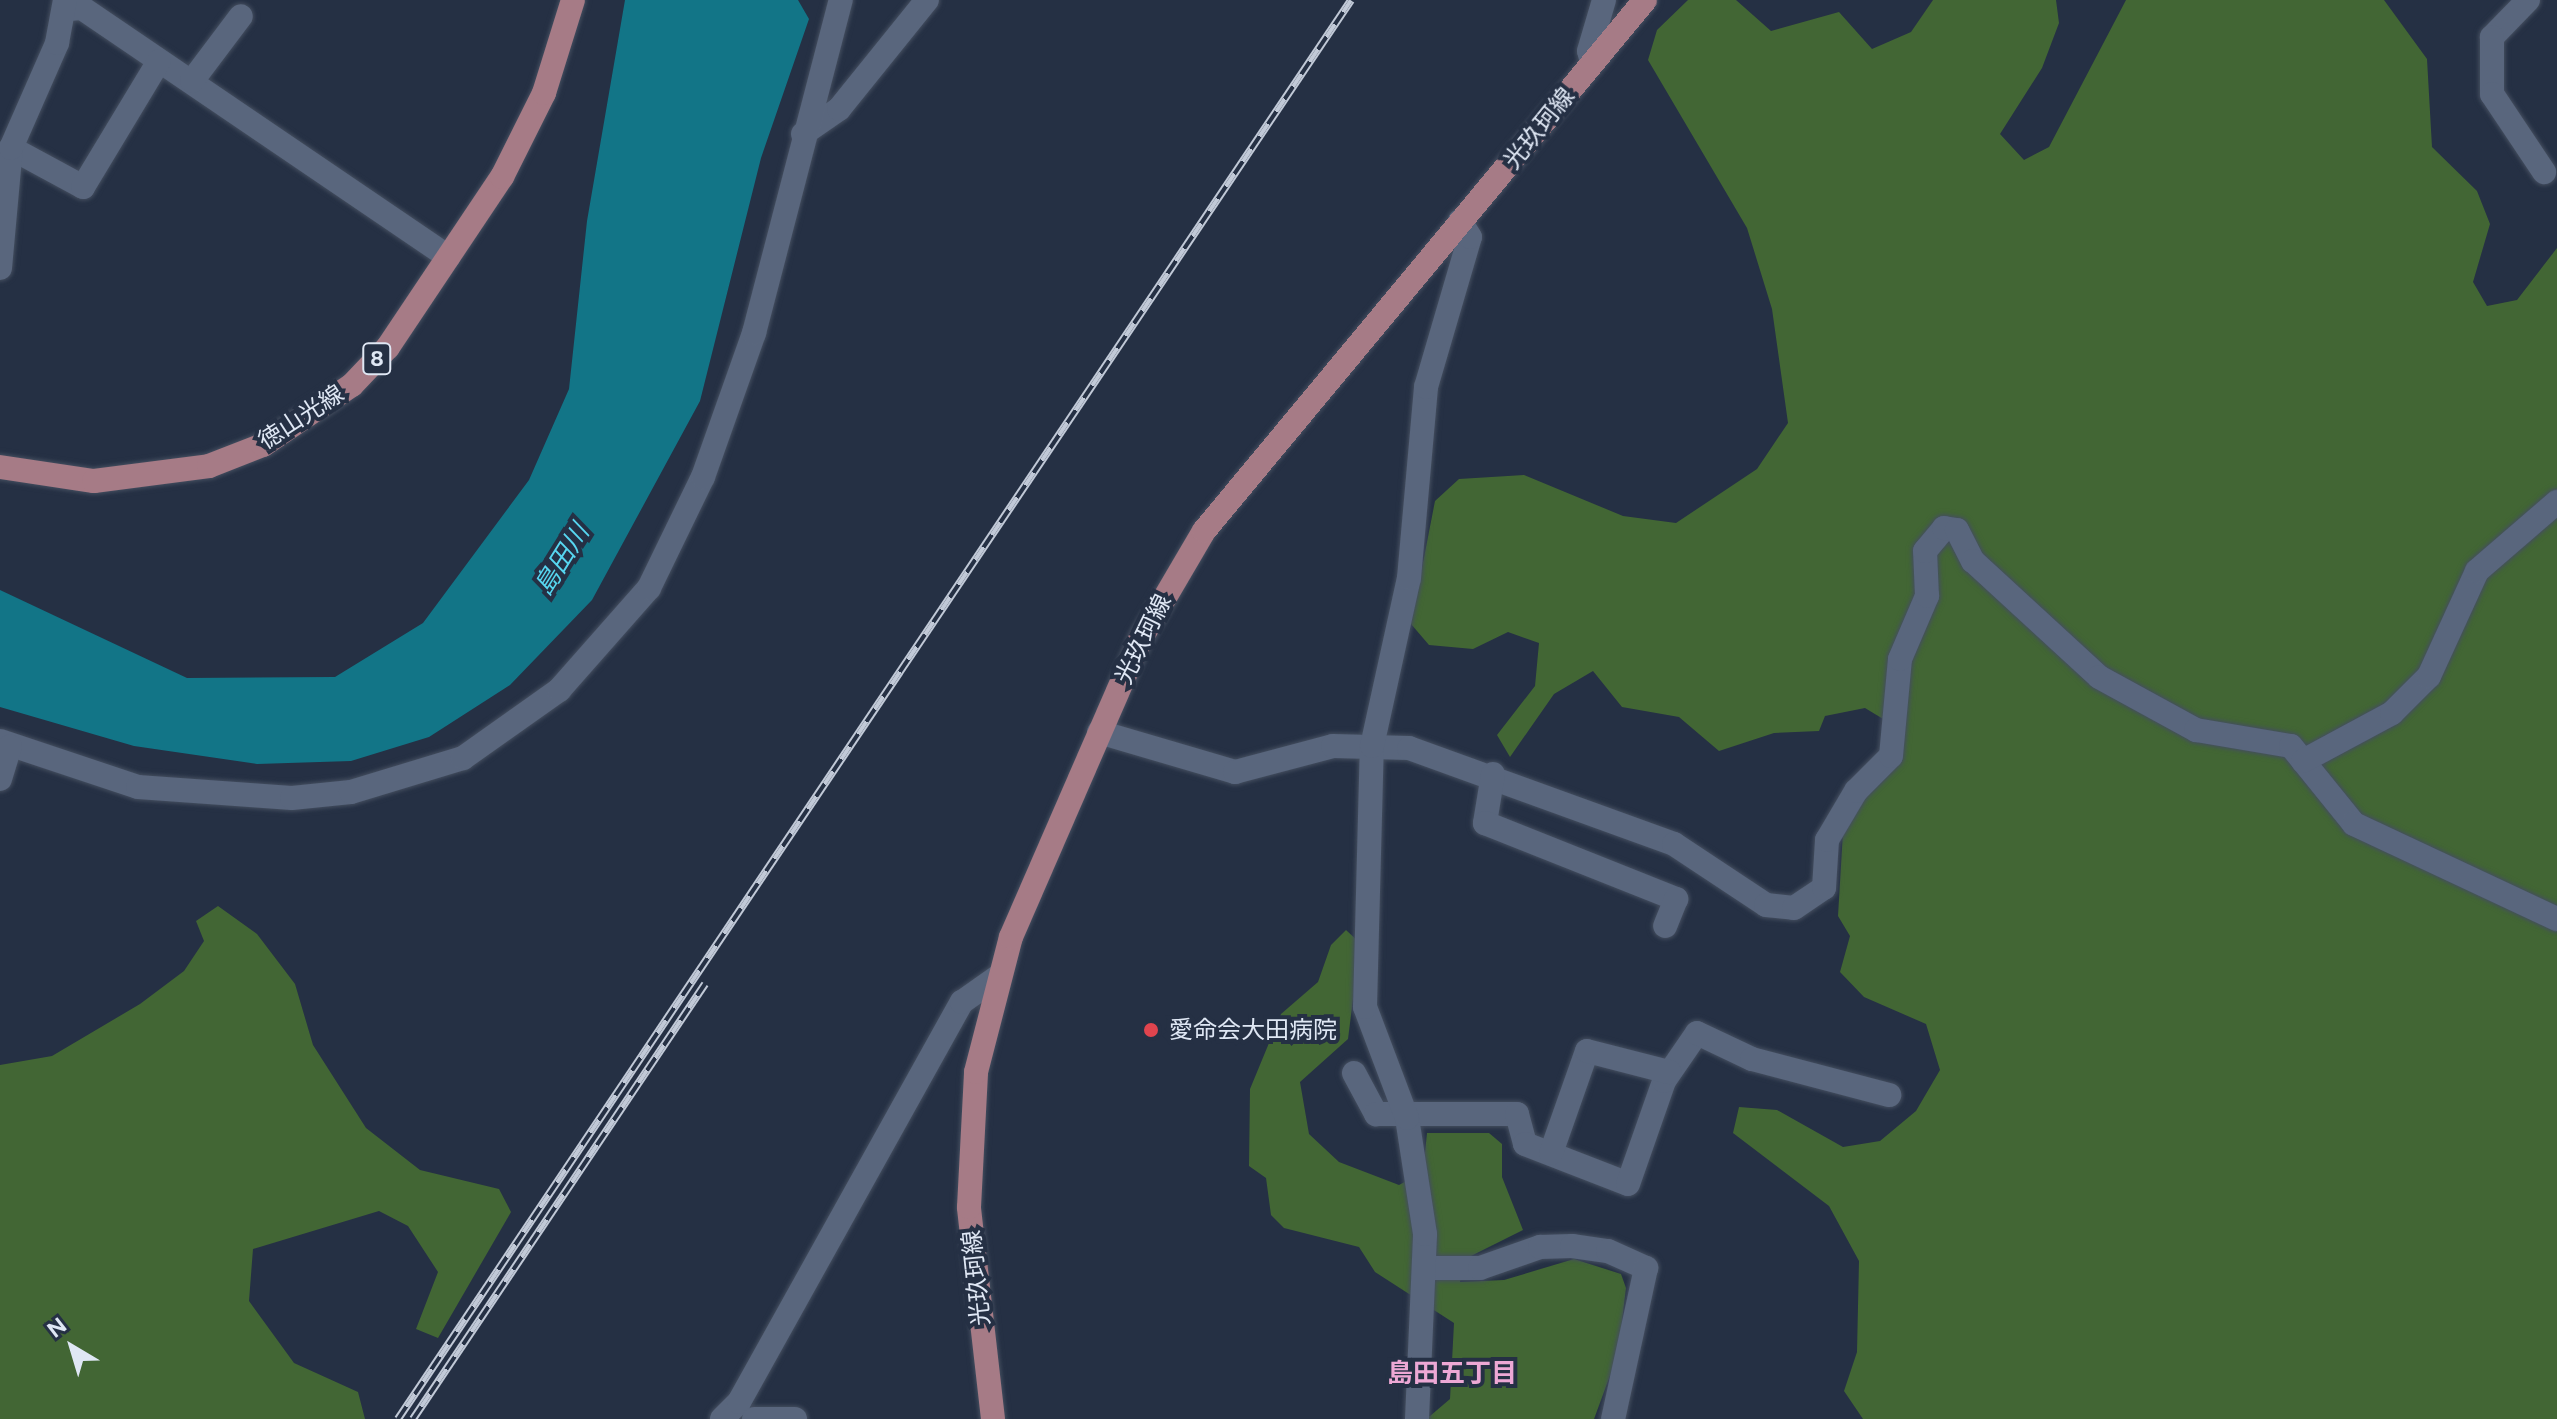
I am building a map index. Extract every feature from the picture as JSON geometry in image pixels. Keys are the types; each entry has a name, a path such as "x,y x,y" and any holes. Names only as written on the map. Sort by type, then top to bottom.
{"main road":[{"name":"徳山光線","path":"0,467 94,481 147,479 263,445 352,385 449,257 544,93 573,0"},
{"name":"光玖珂線","path":"993,1419 968,1135 999,976 1099,732 1162,598 1204,531 1645,0"}],"street":[{"path":"0,779 5,743 125,785 292,798 415,778 511,730 610,641 649,588 703,477 754,333 803,134 841,0"},
{"path":"803,134 839,109 927,0"},
{"path":"1592,62 1589,51 1604,0"},
{"path":"2528,0 2492,37 2492,94 2544,172"},
{"path":"0,268 11,148 67,4 82,8 449,257"},
{"path":"192,81 241,16"},
{"path":"11,148 83,187 159,61"},
{"path":"1417,1419 1429,1268 1407,1118 1365,1007 1372,746 1409,578 1426,387 1470,237 1460,221"},
{"path":"2303,761 2392,713 2420,685 2477,571 2557,502"},
{"path":"1099,732 1235,772 1333,746 1409,748 1493,774 1674,844 1777,910 1813,898 1827,876 1827,840 1897,740 1900,659 1927,596 1925,551 1944,528 1957,530 1973,561 2099,677 2196,730 2268,737 2303,761 2354,824 2557,919"},
{"path":"1493,774 1485,823 1676,899 1665,926"},
{"path":"730,1417 962,1002 999,976"},
{"path":"1354,1073 1376,1114 1407,1118 1517,1114 1525,1144 1628,1184 1669,1072 1697,1033 1706,1033 1752,1059 1889,1095"},
{"path":"1551,1153 1587,1051 1669,1072"},
{"path":"1429,1268 1491,1267 1540,1247 1572,1246 1608,1251 1646,1268 1613,1419"},
{"path":"754,1419 795,1419"}],"green space":[{"path":"1688,0 1736,0 1771,31 1839,12 1872,49 1911,32 1933,0 2056,0 2059,23 2042,68 2000,134 2024,160 2049,147 2126,0 2384,0 2427,59 2432,147 2477,191 2490,224 2473,282 2487,306 2517,300 2557,248 2557,1419 1863,1419 1844,1391 1857,1352 1859,1261 1829,1206 1733,1133 1739,1107 1777,1110 1843,1147 1880,1141 1916,1111 1940,1070 1926,1024 1864,997 1840,972 1850,936 1838,916 1843,831 1898,728 1865,708 1825,716 1819,731 1774,733 1719,751 1679,717 1622,707 1593,671 1554,694 1510,757 1497,735 1535,686 1539,643 1508,632 1473,649 1429,645 1411,624 1435,501 1459,479 1524,475 1623,516 1676,523 1757,469 1788,423 1772,309 1747,228 1648,60 1657,30"},
{"path":"218,906 257,934 295,984 313,1045 366,1128 420,1170 499,1189 511,1212 438,1338 416,1329 438,1272 408,1226 379,1211 253,1249 249,1301 294,1363 358,1392 365,1419 0,1419 0,1065 52,1056 140,1004 184,971 204,941 196,921"},
{"path":"1346,930 1360,943 1348,1039 1300,1082 1309,1134 1339,1162 1399,1185 1423,1172 1427,1133 1489,1133 1502,1144 1502,1177 1523,1230 1465,1259 1460,1282 1504,1280 1574,1259 1621,1274 1626,1288 1618,1354 1594,1419 1407,1419 1430,1416 1450,1399 1454,1323 1375,1272 1359,1247 1284,1228 1271,1215 1266,1178 1249,1166 1250,1089 1281,1014 1318,982 1331,945"}],"water":[{"name":"島田川","path":"625,0 798,0 809,19 761,158 700,401 592,600 510,685 429,737 351,761 257,764 134,746 0,707 0,590 187,678 335,677 423,623 529,480 569,389 587,221"}],"railway":[{"path":"398,1419 1351,0"},
{"path":"413,1419 705,984"}],"place":[{"name":"愛命会大田病院","path":"1151,1030"}],"district":[{"name":"島田五丁目","path":"1452,1374"}]}
